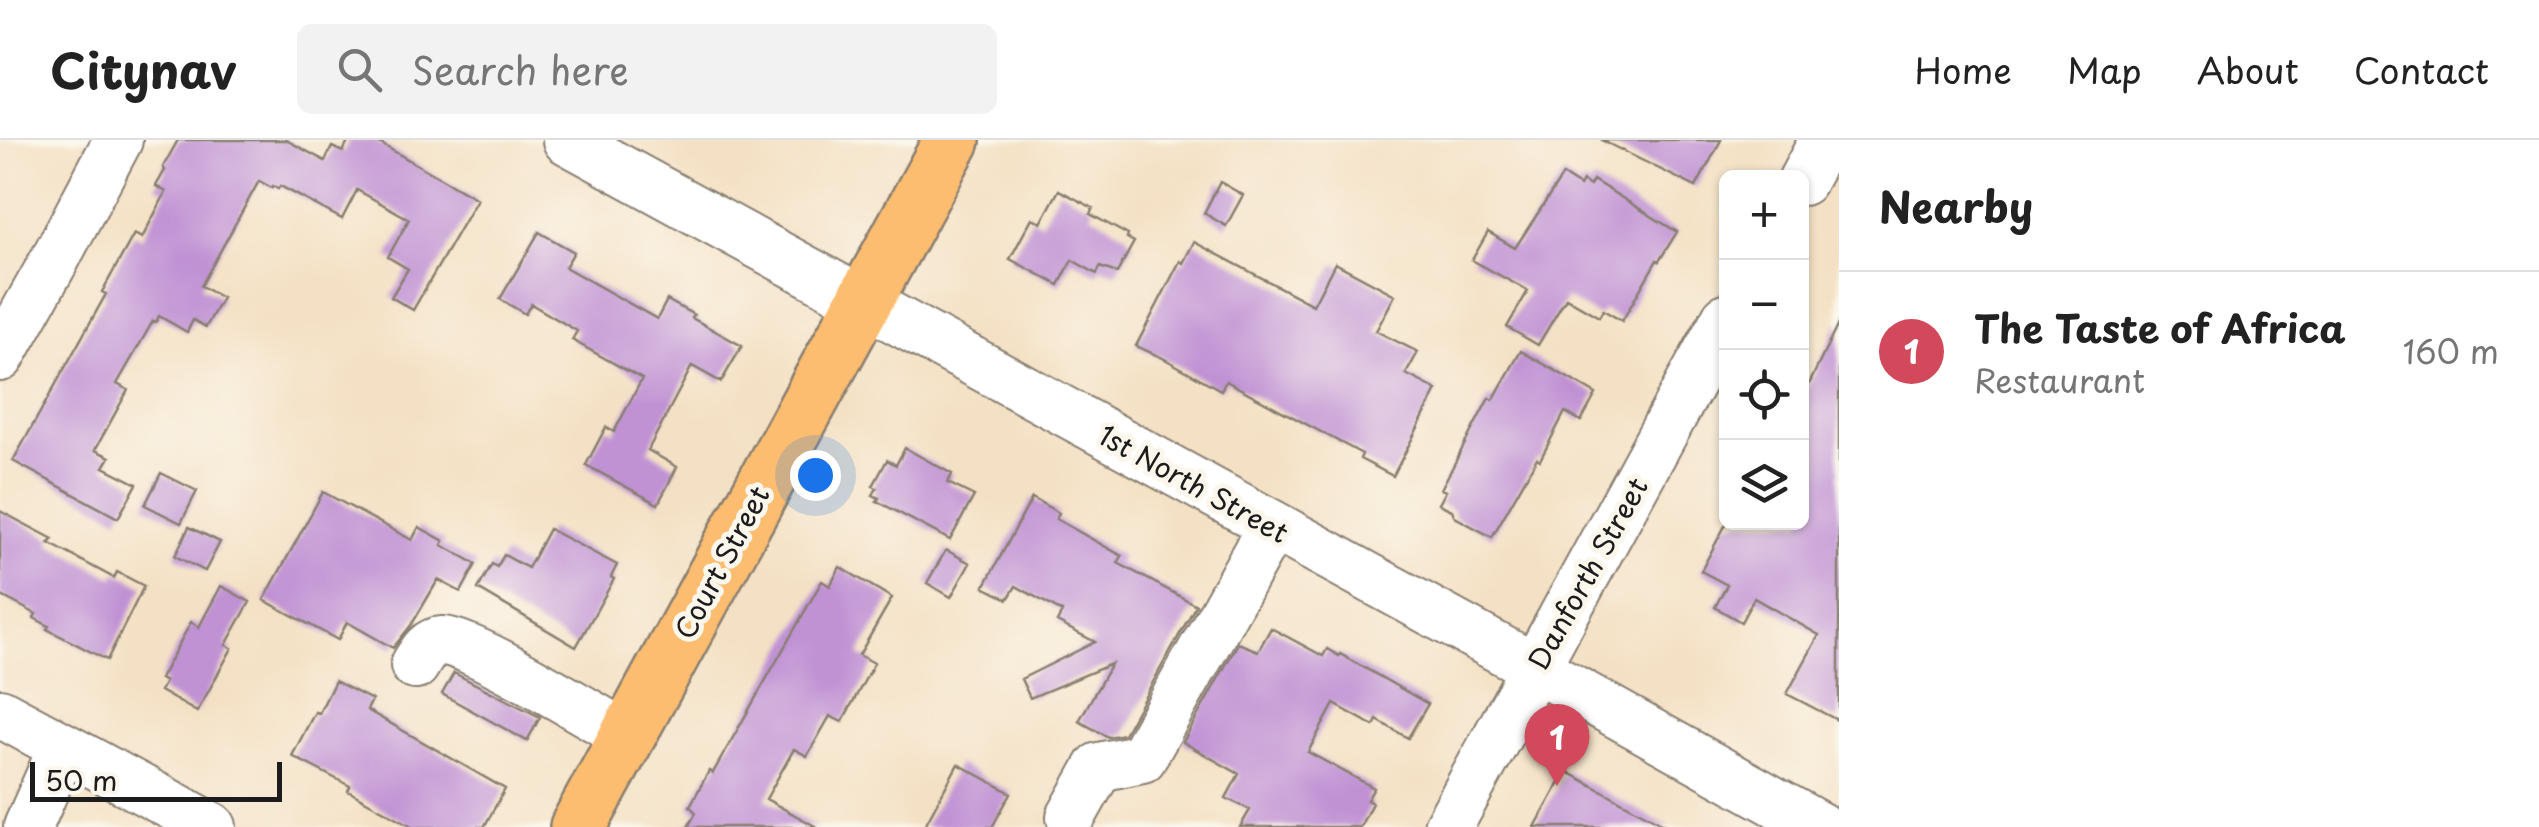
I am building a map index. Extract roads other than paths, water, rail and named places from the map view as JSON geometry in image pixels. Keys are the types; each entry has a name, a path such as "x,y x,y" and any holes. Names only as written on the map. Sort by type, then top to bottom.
{"main road":[{"name":"Court Street","path":"578,827 952,140"}],"street":[{"path":"0,356 118,140"},
{"name":"1st North Street","path":"568,140 1820,827"},
{"path":"1808,170 1824,140"},
{"name":"Danforth Street","path":"1448,827 1719,331"},
{"path":"1071,816 1099,767 1142,758 1272,526"},
{"path":"415,665 426,647 439,641 453,642 627,736"},
{"path":"0,713 212,827"},
{"path":"21,812 63,747"}],"place":[{"name":"The Taste of Africa","path":"1557,786"}]}
